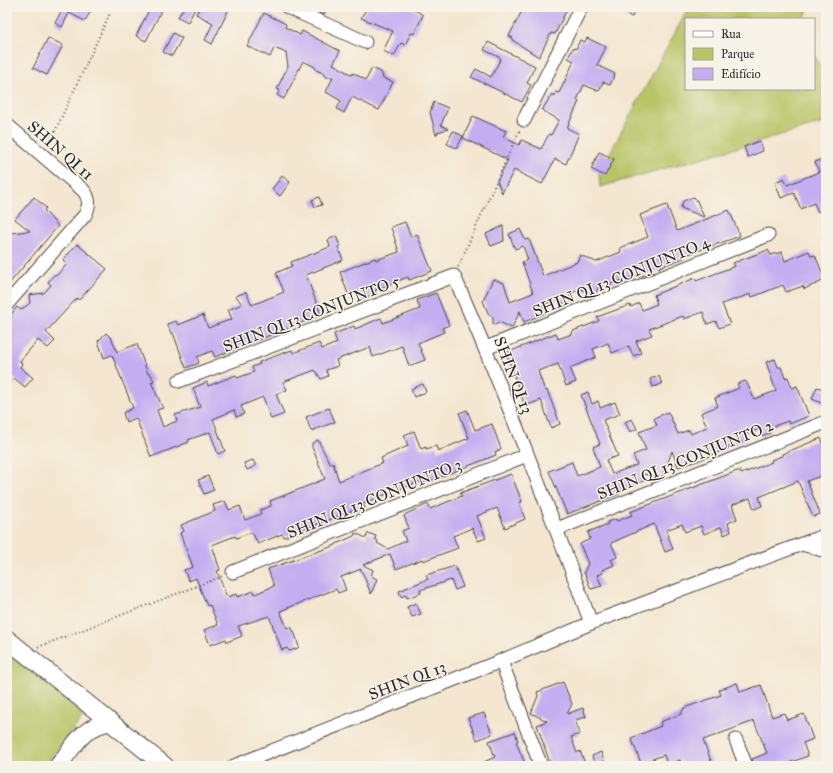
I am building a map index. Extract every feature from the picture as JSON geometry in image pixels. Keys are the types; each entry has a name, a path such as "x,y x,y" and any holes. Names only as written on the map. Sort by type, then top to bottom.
{"main road":[{"path":"7,638 165,766"},
{"path":"58,766 86,732 94,725 110,722"}],"street":[{"path":"287,7 365,42"},
{"path":"524,120 581,7"},
{"name":"SHIN QI 11","path":"7,125 83,190 88,195 89,202 85,215 7,304"},
{"name":"SHIN QI 13 CONJUNTO 4","path":"486,348 768,235"},
{"name":"SHIN QI 13","path":"454,276 486,348 557,529 591,623"},
{"name":"SHIN QI 13 CONJUNTO 5","path":"179,381 454,276"},
{"name":"SHIN QI 13 CONJUNTO 2","path":"557,529 826,422"},
{"name":"SHIN QI 13 CONJUNTO 3","path":"234,572 527,455"},
{"name":"SHIN QI 13","path":"234,766 501,661 591,623 826,535"},
{"path":"802,544 826,551"},
{"path":"501,661 541,766"},
{"path":"736,740 746,766"}],"path":[{"path":"43,156 113,7"},
{"path":"454,276 524,120"},
{"path":"24,652 234,572"}],"green space":[{"path":"689,7 809,7 804,18 685,18 685,90 815,90 815,54 826,82 826,122 600,187 599,173"},
{"path":"7,652 85,715 44,766 7,766"}],"building":[{"path":"57,7 93,7 85,21 69,13 62,27 55,23 62,10"},
{"path":"149,7 163,7 146,41 136,36"},
{"path":"184,7 196,7 188,22 178,17"},
{"path":"200,7 230,7 212,44 205,40 213,23 196,14"},
{"path":"307,7 328,7 324,15"},
{"path":"367,7 410,7 423,15 414,34 411,33 405,45 401,43 394,56 383,51 393,31 361,18"},
{"path":"524,7 568,7 555,34 551,33 539,57 512,40 513,38 509,36"},
{"path":"611,7 636,7 632,17"},
{"path":"264,13 286,24 285,27 300,35 302,31 340,51 333,64 352,75 353,73 366,80 372,68 381,72 383,78 393,82 379,110 352,97 344,113 337,109 341,101 326,92 333,77 325,77 323,73 316,70 315,67 303,61 284,99 277,95 280,90 277,89 288,66 286,53 274,48 270,57 247,46"},
{"path":"173,33 182,38 172,56 163,52"},
{"path":"48,38 63,45 47,75 33,68"},
{"path":"587,38 606,47 597,65 615,74 610,85 603,82 599,91 584,85 577,100 579,101 567,128 579,134 566,164 555,159 542,184 514,170 502,193 497,181 508,160 463,138 473,116 506,131 503,137 519,145 522,140 541,149 559,120 542,110 552,94 555,96 556,92 559,93 563,85 574,61 568,58 573,48 576,49 580,40 585,42"},
{"path":"488,42 535,66 527,83 531,85 522,102 471,77 476,69 491,77 501,58 484,50"},
{"path":"434,102 448,108 441,125 448,129 438,132 436,135 430,112"},
{"path":"453,131 463,136 457,148 447,144"},
{"path":"759,141 763,151 748,157 744,147"},
{"path":"599,152 614,159 605,176 591,169"},
{"path":"826,158 826,208 818,212 814,203 801,209 794,193 781,198 775,182 784,178 787,185 819,172 815,162"},
{"path":"282,176 290,182 280,196 272,189"},
{"path":"34,197 46,208 44,210 58,226 7,286 7,242 10,245 10,233 30,231 15,219"},
{"path":"319,197 322,205 315,207 312,200"},
{"path":"694,197 704,217 681,208 683,201"},
{"path":"667,205 677,231 729,210 740,236 683,256 684,258 659,267 660,270 639,277 638,275 611,284 601,282 595,295 581,289 569,294 572,303 564,306 563,302 559,303 558,299 543,305 546,313 524,322 520,311 512,328 499,322 493,325 493,317 489,315 483,301 493,279 504,283 510,302 533,293 522,262 528,260 523,246 515,249 509,234 520,229 525,240 529,239 543,276 577,262 580,255 596,262 621,252 620,248 648,237 640,215"},
{"path":"405,222 411,237 417,234 432,271 409,280 408,277 375,290 376,293 359,300 355,291 348,294 340,272 375,258 376,260 399,252 391,227"},
{"path":"503,226 504,241 491,246 486,234"},
{"path":"336,236 343,260 306,275 321,315 215,357 212,351 197,357 199,363 186,368 173,333 171,333 167,324 176,321 178,325 203,315 208,328 232,319 228,310 242,304 236,296 246,292 252,305 284,292 276,273 292,266 291,262 330,247 328,240"},
{"path":"77,244 107,269 79,300 77,298 46,332 55,341 48,348 38,340 20,361 22,364 20,367 33,378 25,387 14,378 7,386 7,323 12,317 10,316 17,307 21,310 30,303 29,295 44,293 51,285 48,282 67,264 63,260"},
{"path":"768,250 771,255 782,252 785,261 809,251 811,256 815,255 825,280 804,289 803,286 786,292 783,285 752,297 751,294 722,304 730,324 719,328 716,321 707,324 703,312 684,319 683,316 649,329 652,335 636,341 641,353 633,356 629,346 612,353 608,343 593,349 596,357 570,368 576,382 566,386 558,364 538,371 545,391 547,390 560,424 551,428 541,400 525,406 506,353 556,333 558,339 572,334 573,331 599,321 597,317 630,305 631,307 639,303 642,310 657,304 654,295 695,278 696,281 735,266 733,263"},
{"path":"436,293 449,325 442,328 444,332 418,343 425,360 409,366 402,346 373,357 370,347 336,360 338,366 326,370 328,376 321,379 315,370 283,382 287,390 276,394 284,414 271,419 263,397 241,406 244,414 236,417 234,410 213,419 225,451 218,454 210,432 188,440 189,442 151,457 136,418 126,422 123,413 133,408 112,355 104,358 98,341 106,333 112,339 117,352 137,344 148,374 150,373 154,381 151,382 163,408 157,410 163,427 177,421 175,415 200,407 193,388 207,382 208,386 236,375 237,378 254,372 252,367 260,364 259,362 292,350 293,353 319,343 322,349 337,343 334,334 354,326 355,329 381,318 383,323 420,309 417,300"},
{"path":"775,359 778,367 781,367 785,378 788,377 792,388 797,386 809,416 789,424 788,421 768,428 770,433 762,436 759,429 745,434 747,440 698,461 678,467 672,451 666,468 664,468 663,477 641,474 644,481 618,491 619,494 567,514 549,471 572,462 577,476 600,467 593,447 600,444 581,395 588,392 592,404 598,401 600,408 615,402 620,414 603,420 618,456 606,460 612,474 637,465 633,455 646,450 639,432 657,425 654,418 668,412 678,434 689,430 691,434 707,427 701,413 718,406 715,398 739,388 737,384 745,381 754,399 776,391 766,362"},
{"path":"659,376 662,384 653,387 650,379"},
{"path":"423,384 426,392 414,397 411,389"},
{"path":"817,387 826,390 826,405 812,399"},
{"path":"329,408 335,422 311,431 306,417"},
{"path":"467,410 475,430 492,424 501,449 495,452 496,455 438,478 423,483 422,481 394,491 363,504 365,508 355,512 354,510 284,537 282,534 258,544 252,532 236,538 235,536 212,545 220,570 217,571 226,595 228,597 236,594 237,597 254,591 255,594 274,586 268,569 336,545 354,536 355,533 366,538 368,533 376,536 375,539 378,541 377,543 388,549 406,541 402,531 409,528 404,516 406,514 428,504 430,509 462,496 460,493 511,474 522,502 519,503 525,519 505,528 497,508 477,516 486,538 478,541 472,528 453,536 458,548 423,561 423,559 396,569 390,554 363,565 373,570 371,576 377,579 371,594 361,569 341,577 346,590 338,593 336,589 280,611 287,628 291,627 295,634 299,647 296,649 289,651 287,648 282,650 269,616 238,626 242,636 227,642 226,639 210,645 204,630 218,625 210,605 207,606 196,578 189,581 184,570 193,567 180,533 184,531 181,525 215,511 213,505 225,501 229,510 240,506 245,520 261,514 260,510 271,506 270,501 325,479 312,447 312,443 318,440 330,464 333,463 339,481 383,463 381,458 408,446 404,435 414,431 421,449 436,446 438,451 469,438 459,413"},
{"path":"632,419 637,429 630,432 625,422"},
{"path":"821,438 826,449 826,474 807,481 820,514 813,517 798,481 759,497 762,506 754,509 750,498 732,505 737,519 728,523 731,532 724,535 721,527 704,534 701,526 685,532 682,524 666,530 673,549 665,552 654,524 611,543 617,557 611,560 614,565 602,570 603,573 597,575 602,586 591,589 584,572 588,564 580,544 590,539 588,532 608,524 607,522 616,519 617,521 632,515 630,512 737,471 740,471 741,474 772,462 771,460 782,456 782,454"},
{"path":"253,460 256,466 247,470 244,463"},
{"path":"208,476 214,490 204,494 198,480"},
{"path":"455,566 463,587 455,590 451,580 420,590 421,593 407,598 406,595 401,597 399,591 428,579 426,575"},
{"path":"416,603 421,614 412,617 407,607"},
{"path":"563,682 572,704 567,714 583,708 586,717 575,720 580,734 571,737 577,753 580,751 586,766 551,766 537,725 547,721 531,713 538,696 537,692"},
{"path":"737,683 740,692 761,685 772,717 784,713 787,720 804,714 813,739 803,743 808,756 789,763 790,766 754,766 752,759 767,753 754,721 703,740 713,766 682,766 680,760 667,765 664,755 641,763 631,738 661,726 660,722 681,714 684,708 721,695 719,690"},
{"path":"484,713 492,734 477,740 468,718"},
{"path":"515,732 518,741 516,742 526,766 475,766 495,757 489,741"},
{"path":"601,752 606,766 595,766 592,756"}]}
